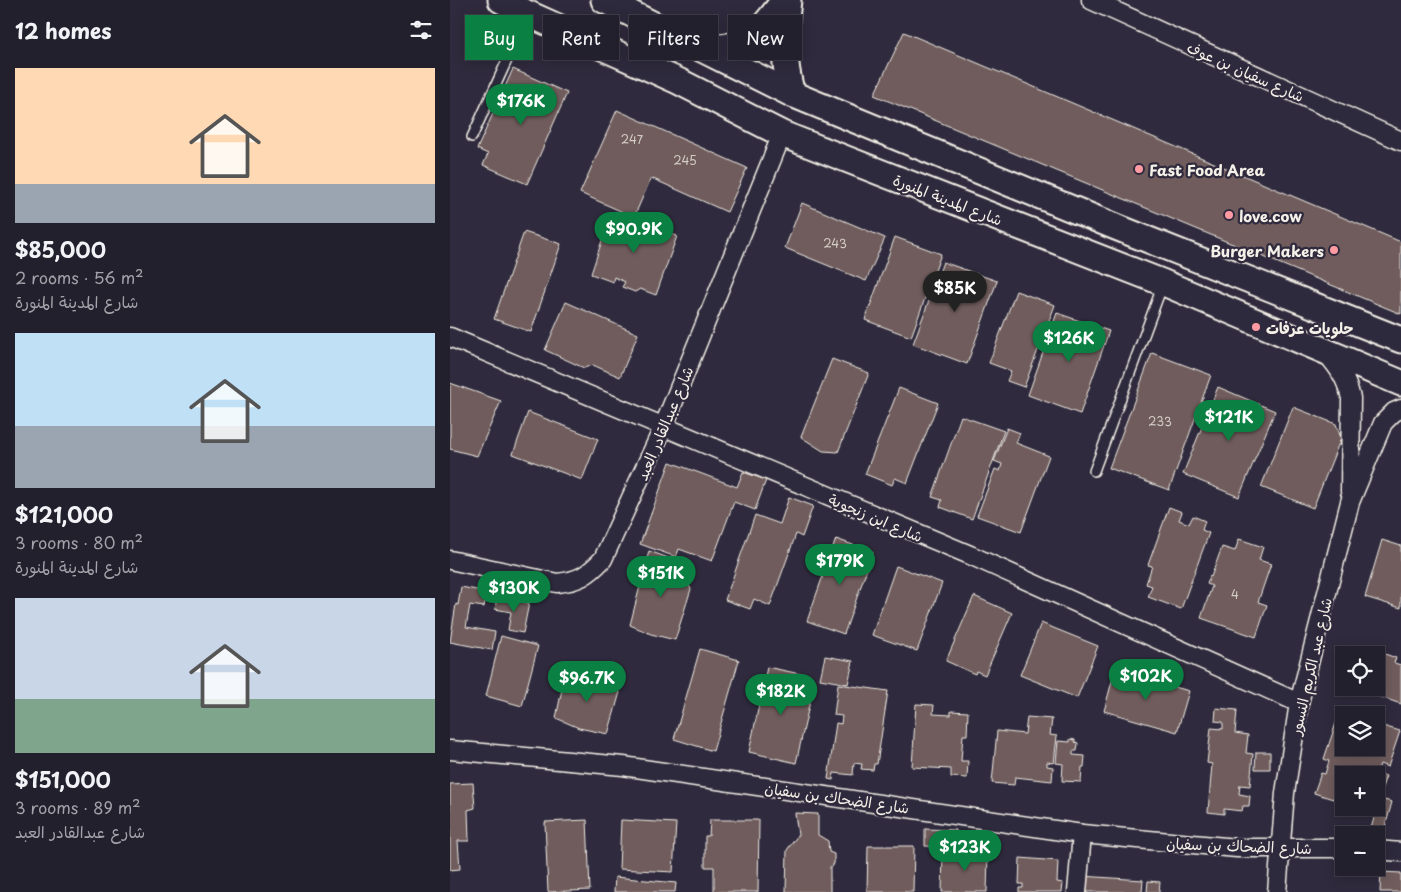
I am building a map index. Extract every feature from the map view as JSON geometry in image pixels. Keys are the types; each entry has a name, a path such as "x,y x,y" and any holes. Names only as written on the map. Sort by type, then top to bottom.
{"main road":[{"path":"604,0 634,15"},
{"path":"718,46 729,46 748,39 765,25 786,0"},
{"path":"786,0 784,46 786,71 792,94"},
{"name":"شارع المدينة المنورة","path":"511,6 678,81 782,134 1164,284 1401,383"},
{"path":"718,57 792,94 1116,227 1401,340"}],"street":[{"name":"شارع سفيان بن عوف","path":"1091,0 1401,140"},
{"name":"شارع عبدالقادر العبد","path":"450,560 557,583 570,582 581,578 591,572 603,559 663,428 782,134"},
{"name":"شارع ابن زنجوية","path":"450,337 970,556 1299,703"},
{"name":"شارع عبد الكريم النسور","path":"1324,351 1342,372 1351,398 1350,502"},
{"name":"شارع عبد الكريم النسور","path":"1277,892 1285,793 1299,703 1350,502 1383,423 1394,412 1401,409"},
{"name":"شارع الضحاك بن سفيان","path":"450,750 623,766 1082,834 1237,848 1335,848"},
{"path":"1077,892 1082,834"},
{"path":"1385,851 1401,852"}],"lane":[{"path":"472,136 520,32 511,6"},
{"path":"1094,471 1164,284"}],"building":[{"name":"Fast Food Area","path":"904,32 1401,242 1401,314 874,95"},
{"path":"513,69 567,93 527,184 483,165 488,154 477,149"},
{"path":"617,110 747,168 727,212 651,178 634,217 580,193"},
{"path":"802,203 885,238 866,281 785,248"},
{"path":"611,213 677,236 656,295 640,289 635,292 622,287 625,282 614,277 613,282 591,274"},
{"path":"524,232 561,244 531,332 494,319"},
{"path":"895,237 941,254 911,337 865,320"},
{"path":"943,262 997,281 967,364 913,344"},
{"path":"1016,291 1055,305 1024,387 1007,381 1011,371 989,363"},
{"path":"566,302 638,334 620,377 593,365 584,368 545,350"},
{"path":"1057,313 1109,331 1080,414 1028,395"},
{"path":"1152,353 1211,375 1169,490 1109,468"},
{"path":"832,359 869,373 838,452 823,451 801,437"},
{"path":"450,383 501,401 477,456 450,449"},
{"path":"1218,387 1275,411 1239,497 1183,474"},
{"path":"899,388 938,403 907,483 895,478 892,485 865,474"},
{"path":"1293,407 1336,424 1341,438 1313,508 1261,487"},
{"path":"528,412 598,439 582,480 513,454"},
{"path":"961,416 1004,431 972,519 940,507 942,500 932,497"},
{"path":"1007,428 1020,433 1016,443 1049,456 1021,532 977,516 995,469 1000,471 1002,464 994,461"},
{"path":"670,462 737,487 743,472 766,480 755,510 734,502 712,561 679,549 676,557 640,544"},
{"path":"789,497 813,506 802,537 796,534 770,606 754,599 750,609 725,600 755,515 780,524"},
{"path":"1169,507 1182,512 1179,520 1189,524 1193,516 1205,521 1202,530 1209,533 1181,609 1148,597 1152,586 1146,584 1152,566 1148,565"},
{"path":"836,539 873,552 844,634 807,621"},
{"path":"1239,539 1263,547 1259,560 1271,564 1258,602 1267,605 1256,637 1201,618 1212,586 1207,584 1222,547 1235,551"},
{"path":"1382,540 1401,546 1401,608 1365,597"},
{"path":"649,551 674,560 691,589 675,640 651,634 630,625"},
{"path":"896,566 942,583 917,651 872,635"},
{"path":"461,587 487,592 484,607 470,605 466,627 495,632 492,650 450,642 456,604 458,605"},
{"path":"497,596 529,603 523,633 508,630 511,612 495,609"},
{"path":"974,596 1012,613 985,675 976,671 975,674 946,661"},
{"path":"1041,623 1098,646 1077,698 1020,675"},
{"path":"501,636 538,646 522,706 486,696"},
{"path":"700,649 739,660 713,751 674,739"},
{"path":"1385,654 1396,658 1394,663 1401,665 1401,704 1378,696 1385,696"},
{"path":"825,656 853,661 848,684 820,679"},
{"path":"767,667 805,675 802,685 813,688 796,763 749,752"},
{"path":"566,670 585,674 620,692 608,734 579,728 556,718"},
{"path":"1115,670 1189,691 1177,732 1104,711"},
{"path":"838,684 888,691 877,764 874,764 873,770 861,769 862,764 854,763 853,775 834,773 833,780 828,779 836,723 841,724 842,716 834,715"},
{"path":"916,704 934,705 933,714 951,715 951,711 968,712 967,735 963,735 961,761 968,761 967,778 951,777 951,769 912,767"},
{"path":"1216,708 1237,710 1235,733 1248,735 1246,753 1253,754 1250,786 1240,785 1239,794 1250,796 1249,806 1243,806 1242,811 1224,809 1224,814 1208,812 1212,764 1207,763 1211,728 1223,729 1223,722 1215,721"},
{"path":"1027,717 1052,719 1050,735 1057,736 1054,763 1047,762 1047,766 1053,767 1052,781 1015,777 1014,785 992,783 997,731 1025,734"},
{"path":"1335,726 1335,756 1385,756 1385,727 1400,731 1388,767 1380,764 1379,766 1335,766 1335,795 1333,799 1314,793 1321,773 1325,774 1329,761 1324,759"},
{"path":"1070,739 1078,743 1077,751 1073,751 1073,755 1085,756 1081,782 1062,781 1063,764 1056,763 1058,741 1070,742"},
{"path":"1256,752 1270,752 1270,769 1255,769"},
{"path":"473,783 475,808 468,810 469,841 458,841 460,869 450,870 450,784"},
{"path":"1385,800 1392,802 1385,827 1372,826 1375,816 1385,816"},
{"path":"795,813 818,814 818,835 828,841 829,852 834,854 834,864 830,867 830,892 786,892 787,850 798,835"},
{"path":"587,820 590,890 548,892 545,822"},
{"path":"621,820 676,823 673,872 619,869"},
{"path":"710,820 759,820 758,892 714,892 714,867 705,867 705,836 709,836"},
{"path":"925,829 956,830 956,848 925,846"},
{"path":"868,846 914,846 913,892 867,892"},
{"path":"943,851 988,853 987,892 942,892"},
{"path":"1020,858 1058,861 1057,882 1063,883 1062,892 1019,892 1019,888 1023,888 1023,884 1019,884"},
{"path":"1385,872 1401,873 1401,892 1380,892 1381,876 1385,876"},
{"path":"1081,876 1143,880 1142,892 1080,892"},
{"path":"615,877 676,883 675,892 614,892"},
{"path":"1148,881 1160,882 1159,892 1147,892"}],"place":[{"name":"Fast Food Area","path":"1139,169"},
{"name":"love.cow","path":"1229,215"},
{"name":"Burger Makers","path":"1334,250"},
{"name":"حلويات عرفات","path":"1256,327"}]}
